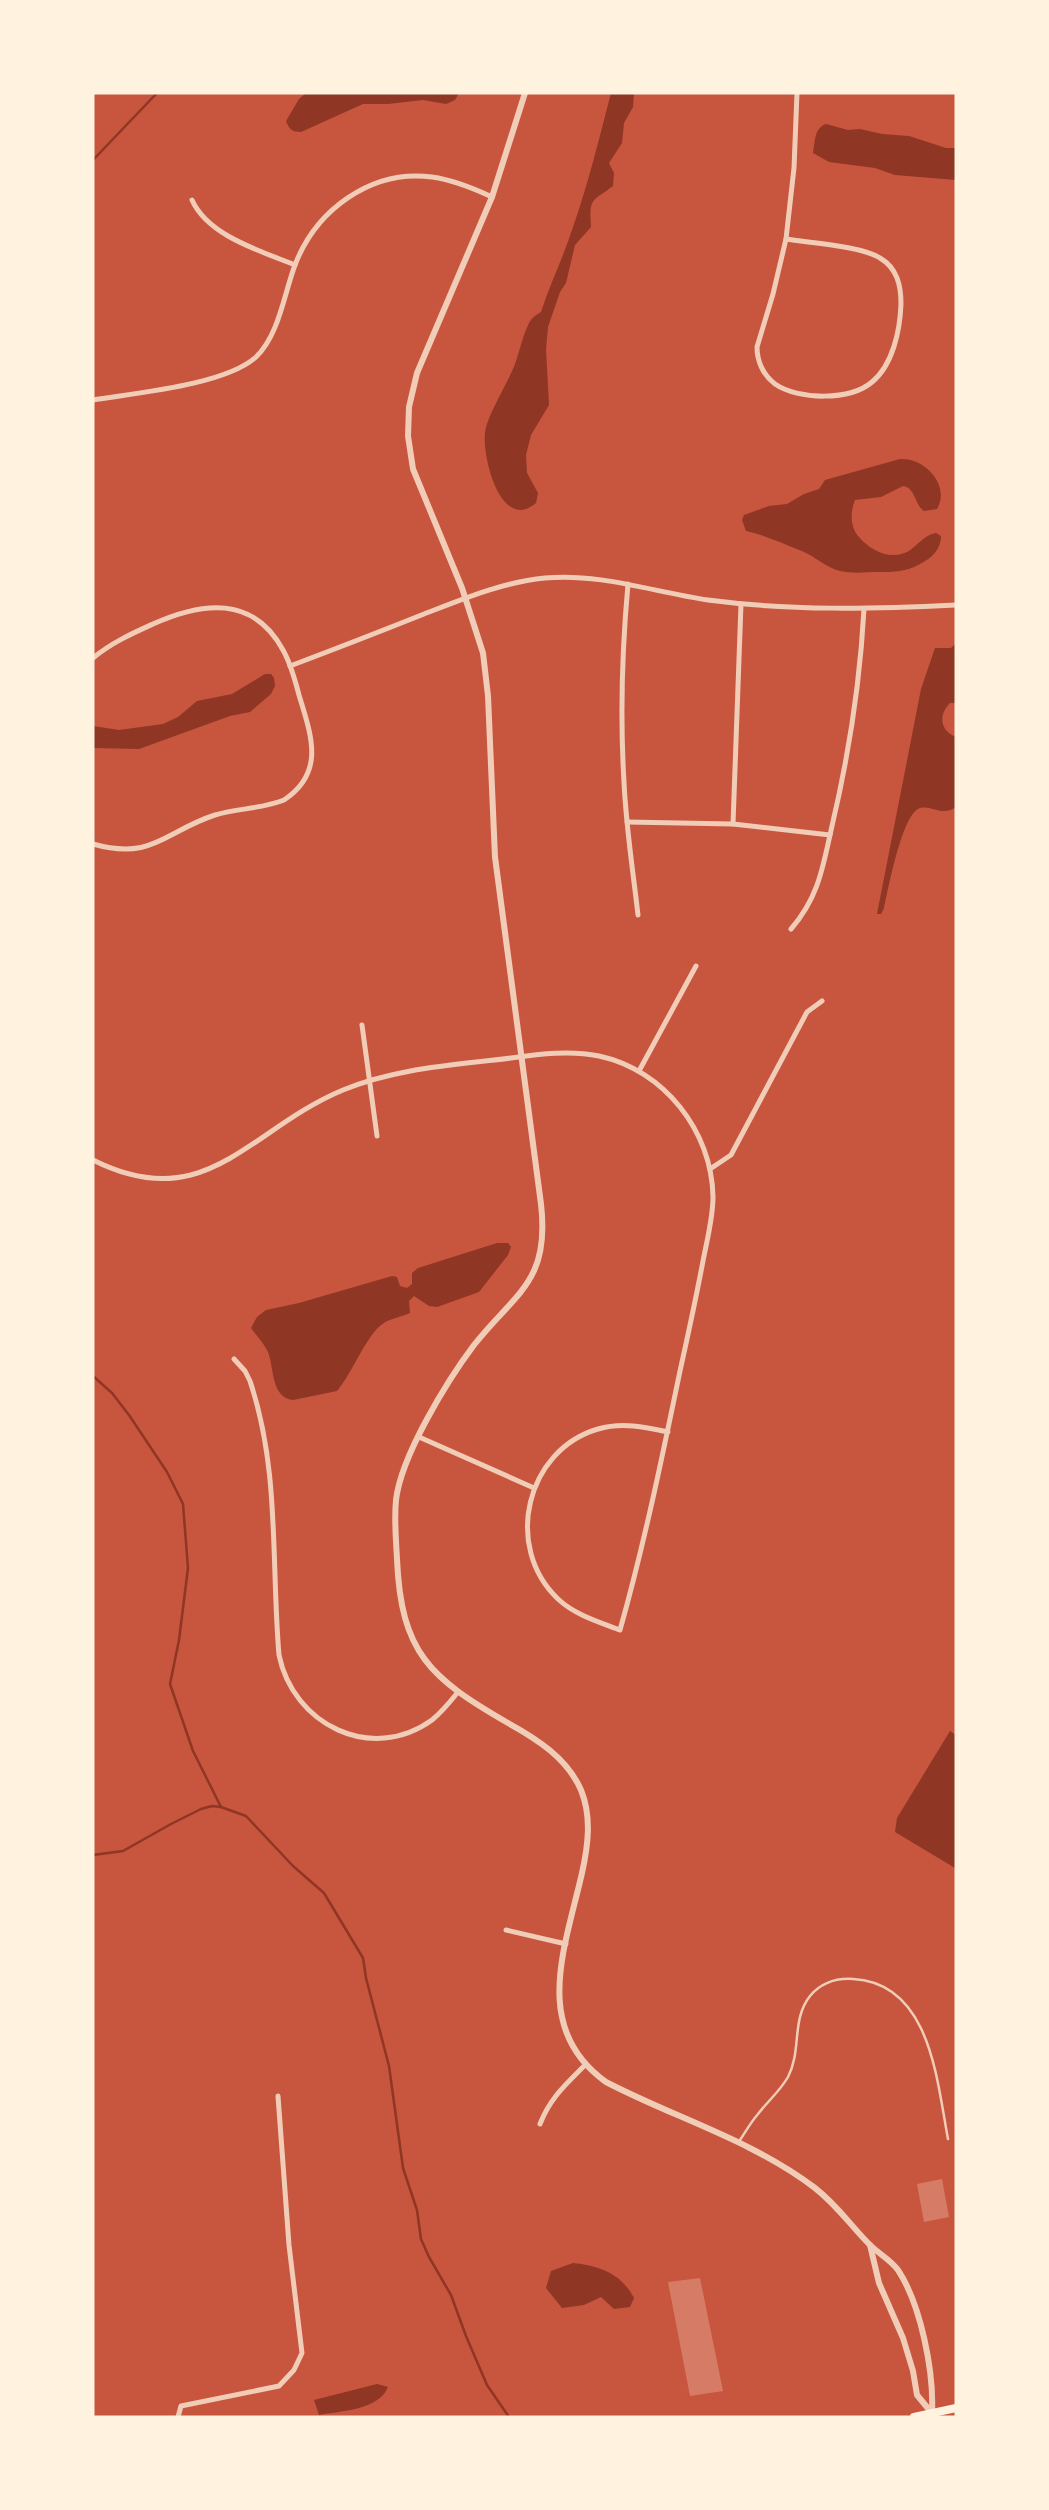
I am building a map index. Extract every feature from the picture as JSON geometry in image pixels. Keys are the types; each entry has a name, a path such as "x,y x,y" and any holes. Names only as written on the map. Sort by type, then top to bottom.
{"highway":[{"path":"914,2417 956,2408"}],"street":[{"path":"525,93 492,197 423,356 409,407 408,436 413,469 466,598 478,636 486,678 495,857 542,1219 540,1254 537,1266 524,1290 466,1356 405,1463 396,1503 397,1573 401,1608 411,1637 441,1678 458,1692 546,1747 568,1769 581,1791 587,1815 588,1842 559,1978 559,2010 568,2038 585,2065 606,2082 765,2156 814,2187 840,2210 870,2245 893,2263 909,2294 922,2335 933,2393 931,2415"},
{"path":"786,239 875,255 890,265 898,278 901,309 894,345 880,373 860,390 832,396 792,391 775,384 763,370 757,355 786,239 794,168 797,93"},
{"path":"93,400 212,379 253,360 263,349 274,328 295,265 309,237 324,217 355,193 376,183 411,176 433,177 475,189 492,197"},
{"path":"192,200 196,209 211,224 247,244 295,265"},
{"path":"290,666 466,598 508,584 544,578 582,577 741,604 826,610 956,605"},
{"path":"628,584 622,688 622,750 638,915"},
{"path":"733,824 741,604"},
{"path":"93,658 118,640 186,610 220,607 240,612 259,621 277,641 290,666 311,733 313,748 310,769 292,795 276,803 241,808 206,818 166,840 146,846 116,849 93,844"},
{"path":"791,929 809,908 814,896 830,835 853,726 860,674 864,609"},
{"path":"627,822 733,824 830,835"},
{"path":"639,1071 696,966"},
{"path":"709,1169 731,1154 807,1012 822,1001"},
{"path":"362,1026 377,1136"},
{"path":"93,1160 116,1171 146,1179 192,1176 218,1166 326,1099 370,1080 409,1072 544,1053 583,1054 613,1060 639,1071 667,1092 688,1118 704,1147 713,1195 711,1217 668,1432 655,1493 620,1630 573,1610 560,1601 543,1581 528,1545 527,1517 534,1488 555,1455 586,1434 613,1426 629,1425 668,1432"},
{"path":"234,1359 246,1371 250,1381 267,1445 272,1490 279,1655 284,1675 296,1698 331,1727 345,1733 375,1739 401,1735 425,1725 444,1710 458,1692"},
{"path":"419,1437 534,1488"},
{"path":"506,1930 566,1944"},
{"path":"540,2124 559,2089 585,2065"},
{"path":"178,2417 181,2406 279,2385 294,2370 302,2353 289,2245 278,2096"},
{"path":"870,2245 879,2283 903,2339 917,2395 931,2415"}],"lane":[{"path":"738,2143 754,2118 777,2094 788,2077 795,2060 799,2017 804,2004 822,1986 847,1978 867,1981 885,1989 899,1998 916,2017 929,2048 948,2139"}],"shaded area":[{"path":"306,93 459,93 455,100 446,104 423,100 363,104 301,132 295,131 286,121 299,99"},
{"path":"611,93 634,93 633,107 624,123 622,143 609,163 614,173 613,186 593,201 591,227 575,245 566,283 560,292 548,327 546,349 549,405 531,435 526,455 527,473 538,493 536,503 524,510 513,508 496,488 487,458 485,433 515,364 529,323 541,312 565,251"},
{"path":"826,124 848,130 860,129 909,136 946,148 956,148 956,180 895,175 875,168 829,162 813,153 817,132"},
{"path":"900,459 918,463 933,474 940,491 937,509 924,511 913,493 903,486 881,497 855,500 852,519 856,533 864,542 888,555 909,551 932,534 941,536 935,553 915,567 895,572 840,571 802,551 746,531 742,520 744,515 769,506 787,504 819,489 825,480"},
{"path":"956,643 956,703 950,703 942,717 944,727 956,737 956,807 946,811 920,808 913,813 902,837 884,908 881,914 877,914 921,689 935,648 951,648"},
{"path":"265,674 271,674 275,686 271,694 250,712 230,716 139,749 93,748 93,726 119,730 163,724 178,717 197,701 232,694"},
{"path":"497,1243 508,1243 511,1247 508,1255 479,1292 437,1307 429,1306 414,1296 409,1301 410,1313 387,1321 372,1335 337,1391 293,1400 281,1394 274,1381 268,1352 251,1328 257,1317 266,1310 392,1276 397,1277 400,1286 407,1288 412,1284 412,1273 418,1268"},
{"path":"950,1731 956,1735 955,1868 895,1832 897,1818"},
{"path":"573,2263 608,2272 623,2282 634,2298 630,2307 614,2309 601,2297 584,2305 562,2308 546,2288 551,2271"},
{"path":"377,2384 388,2387 376,2401 358,2408 319,2415 314,2400"}],"building":[{"path":"942,2179 949,2217 924,2222 917,2184"},
{"path":"700,2278 723,2391 690,2396 668,2282"}],"waterway":[{"path":"93,160 157,93"},
{"path":"93,1376 112,1393 129,1415 167,1472 183,1504 188,1568 179,1640 170,1684 193,1751 221,1807"},
{"path":"93,1855 123,1851 201,1809 221,1807 246,1816 293,1866 324,1893 363,1958 389,2066 403,2168 417,2210 421,2239 451,2295 487,2385 509,2417"}]}
